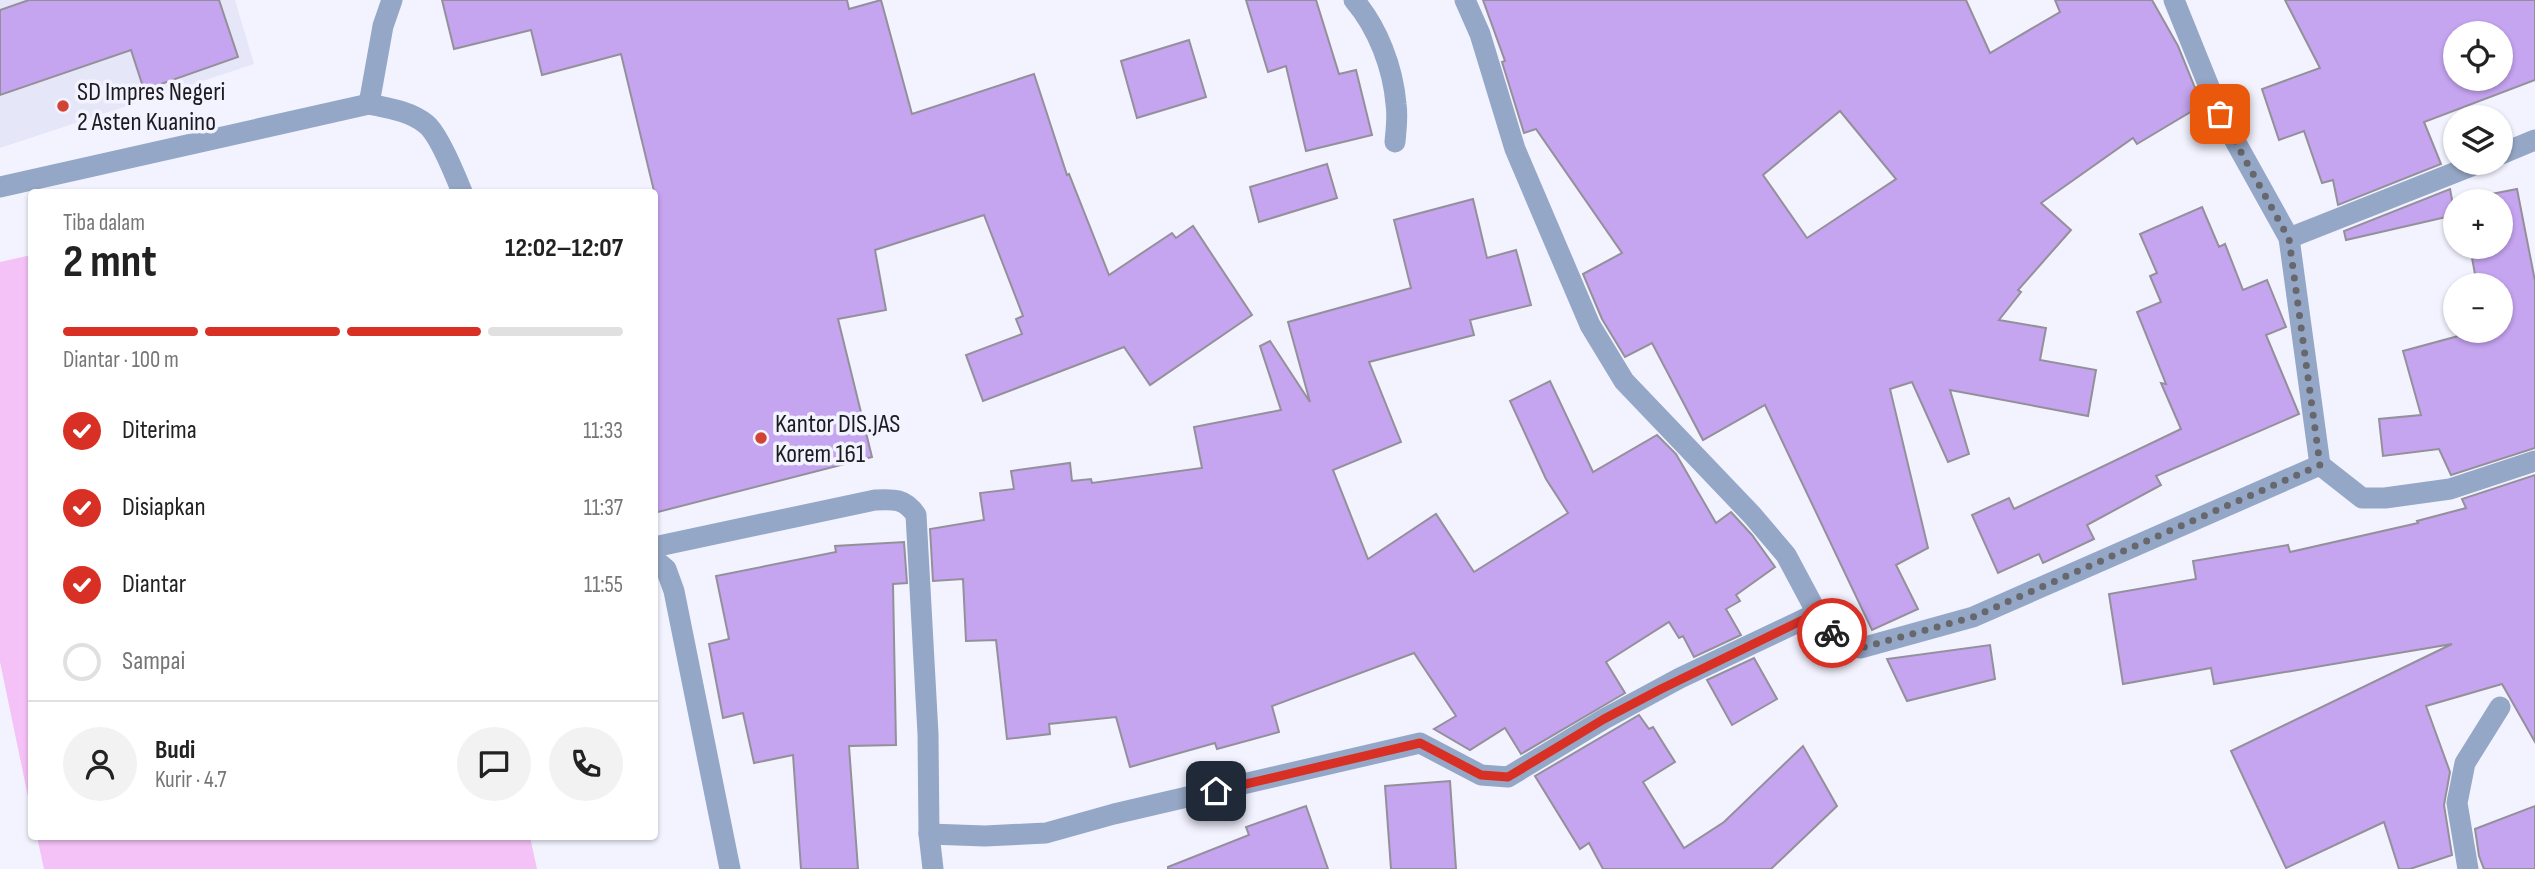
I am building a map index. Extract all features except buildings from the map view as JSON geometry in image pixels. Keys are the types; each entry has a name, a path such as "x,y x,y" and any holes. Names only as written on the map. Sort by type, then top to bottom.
{"street":[{"path":"369,104 383,26 392,0"},
{"path":"1354,0 1362,9 1381,46 1391,75 1397,106 1395,142"},
{"path":"1465,0 1480,34 1515,149 1590,324 1624,381 1752,515 1786,555 1817,613 1839,644 1848,648 1861,648 1973,617 2320,465"},
{"path":"2174,0 2220,114 2289,239 2320,465 2362,498 2385,498 2450,489 2535,461"},
{"path":"0,187 369,104 398,110 428,124 461,189"},
{"path":"2513,149 2535,141"},
{"path":"2289,239 2449,175"},
{"path":"658,546 875,500 904,501 910,506 916,515 928,734 929,834 933,869"},
{"path":"658,562 666,569 674,591 730,869"},
{"path":"929,834 985,836 1046,833 1114,814 1420,743 1481,775 1508,777 1637,702 1817,613"},
{"path":"2468,869 2457,803 2465,763 2500,706"}],"shaded area":[{"name":"SD Impres Negeri 2 Asten Kuanino","path":"0,0 235,0 254,64 0,148"},
{"path":"28,256 28,797 0,662 0,262"},
{"path":"38,840 531,840 537,869 44,869"}],"way so far":[{"path":"1832,633 1839,644 1848,648 1861,648 1973,617 2320,465 2289,239 2220,114"}],"place":[{"name":"SD Impres Negeri 2 Asten Kuanino","path":"63,106"},
{"name":"Kantor DIS.JAS Korem 161","path":"761,438"}],"route":[{"path":"1216,791 1420,743 1481,775 1508,777 1604,719 1680,678 1817,613 1832,633"}]}
